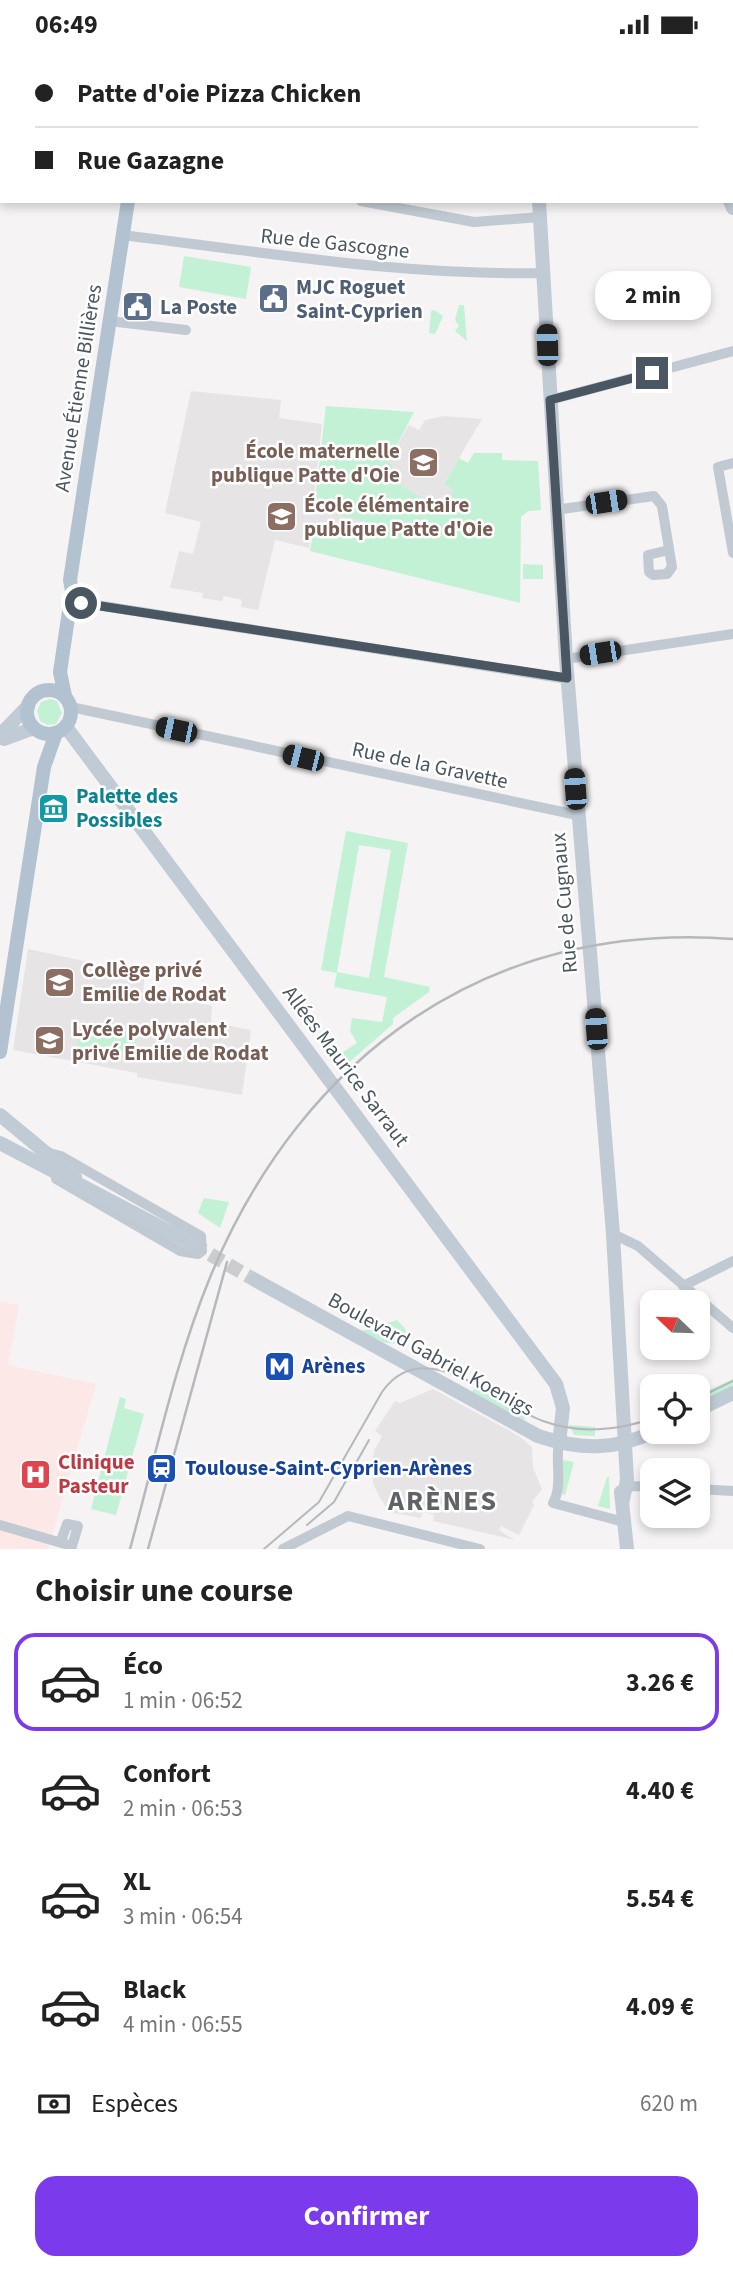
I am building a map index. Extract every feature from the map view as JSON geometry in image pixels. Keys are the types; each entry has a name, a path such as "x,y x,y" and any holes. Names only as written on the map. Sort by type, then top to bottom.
{"main road":[{"name":"Avenue Étienne Billières","path":"68,702 60,672 71,601 70,580 128,203"},
{"name":"Avenue Étienne Billières","path":"41,692 49,677 64,590 70,580"},
{"path":"0,1052 44,767 61,730 68,702 53,690 41,692 28,706 44,767"},
{"path":"35,729 61,730"}],"street":[{"path":"372,203 474,222 540,217"},
{"name":"Rue de Cugnaux","path":"539,203 545,273 555,510 567,678 613,1234 621,1440 626,1490 626,1549"},
{"name":"Rue de Gascogne","path":"122,236 307,261 506,278 545,273"},
{"path":"468,275 469,287"},
{"path":"109,321 186,330"},
{"path":"550,400 733,351"},
{"path":"733,463 718,467 733,553"},
{"path":"555,510 654,496 662,506 669,550"},
{"path":"71,601 567,678"},
{"path":"566,659 733,633"},
{"name":"Rue de la Gravette","path":"68,702 577,815"},
{"path":"0,735 28,706"},
{"path":"0,741 16,732 35,729"},
{"name":"Allées Maurice Sarraut","path":"61,730 556,1384 563,1408 559,1443"},
{"path":"0,1115 87,1186"},
{"path":"0,1143 53,1173 87,1186 191,1243"},
{"path":"46,1153 61,1156 201,1236 202,1251 198,1254 180,1251 77,1193 56,1179 53,1173"},
{"path":"613,1234 638,1246 733,1328"},
{"path":"683,1286 733,1261"},
{"name":"Boulevard Gabriel Koenigs","path":"255,1280 521,1428 559,1443 593,1448 640,1435"},
{"path":"710,1404 733,1393"},
{"path":"559,1443 556,1458 558,1490 553,1503 624,1522"},
{"path":"626,1490 632,1486 640,1486"},
{"path":"710,1490 733,1491"},
{"path":"283,1549 348,1516 480,1549"},
{"path":"0,1525 61,1541"}],"shaded area":[{"path":"191,391 281,400 279,418 322,424 314,499 364,520 362,530 352,537 314,527 309,548 275,540 258,610 241,607 242,600 224,596 222,601 202,598 203,593 170,588 179,551 193,554 201,522 165,513"},
{"name":"École maternelle publique Patte d'Oie","path":"444,416 482,419 444,483 454,490 443,511 397,483 387,462 409,425 419,430 425,420"},
{"path":"28,949 145,974 143,991 212,1006 211,1022 251,1030 242,1095 137,1077 137,1073 13,1050"},
{"name":"Clinique Pasteur","path":"0,1301 19,1305 8,1365 96,1384 48,1549 0,1549"},
{"path":"433,1389 519,1436 532,1447 533,1468 542,1489 532,1502 534,1505 519,1535 501,1526 499,1530 515,1540 433,1521 434,1515 423,1512 421,1518 389,1512 379,1496 373,1483 372,1465 374,1451 382,1436 375,1431 395,1401 400,1403"}],"green space":[{"path":"184,256 251,267 246,299 179,287"},
{"path":"459,305 464,305 467,341 455,331 459,326 455,320"},
{"path":"431,311 443,316 435,334 429,333"},
{"path":"326,406 414,412 388,462 393,465 390,470 401,476 397,483 442,510 454,490 444,484 459,458 468,463 474,453 502,453 502,460 538,461 541,510 528,511 521,517 520,603 310,551 314,527 352,537 354,531 362,530 364,521 314,509"},
{"path":"523,564 543,565 543,579 523,579"},
{"path":"50,699 57,701 62,713 56,724 48,725 40,721 37,711 41,702"},
{"path":"346,831 408,843 384,977 430,987 429,992 393,1018 393,1024 340,1070 332,1059 357,1043 350,1031 352,1018 382,1022 387,997 334,987 337,973 321,970","holes":["359,845 391,850 369,978 337,972"]},
{"path":"82,1022 138,1033 134,1058 77,1047"},
{"path":"204,1198 229,1202 220,1228 198,1213"},
{"path":"397,1320 406,1330 405,1338 395,1344 383,1342 361,1331"},
{"path":"733,1379 733,1389 710,1400 710,1390"},
{"path":"477,1384 528,1412 524,1420 472,1392"},
{"path":"120,1397 126,1399 124,1408 144,1414 116,1515 91,1509"},
{"path":"569,1425 595,1427 595,1436 574,1435"},
{"path":"558,1459 574,1462 565,1495 560,1494"},
{"path":"609,1477 610,1509 598,1506"}],"tunnel":[{"path":"192,1244 255,1280"}],"tram line":[{"path":"264,1549 319,1502 382,1392 399,1375 418,1368 439,1370 461,1377 524,1412 556,1425 598,1429 640,1422"},
{"path":"710,1392 733,1381"},
{"path":"307,1525 334,1502 369,1440"}],"railway":[{"path":"130,1549 176,1376 211,1275 250,1197 297,1127 352,1067 415,1017 485,979 561,953 644,939 733,939"},
{"path":"148,1549 227,1262"}],"place":[{"name":"MJC Roguet Saint-Cyprien","path":"273,299"},
{"name":"La Poste","path":"137,307"},
{"name":"École maternelle publique Patte d'Oie","path":"423,463"},
{"name":"École élémentaire publique Patte d'Oie","path":"281,517"},
{"name":"Palette des Possibles","path":"53,808"},
{"name":"Collège privé Emilie de Rodat","path":"59,982"},
{"name":"Lycée polyvalent privé Emilie de Rodat","path":"49,1041"},
{"name":"Arènes","path":"279,1366"},
{"name":"Toulouse-Saint-Cyprien-Arènes","path":"162,1468"},
{"name":"Clinique Pasteur","path":"35,1474"}],"district":[{"name":"ARÈNES","path":"443,1500"}],"route":[{"path":"81,603 567,678 550,400 652,373"}]}
